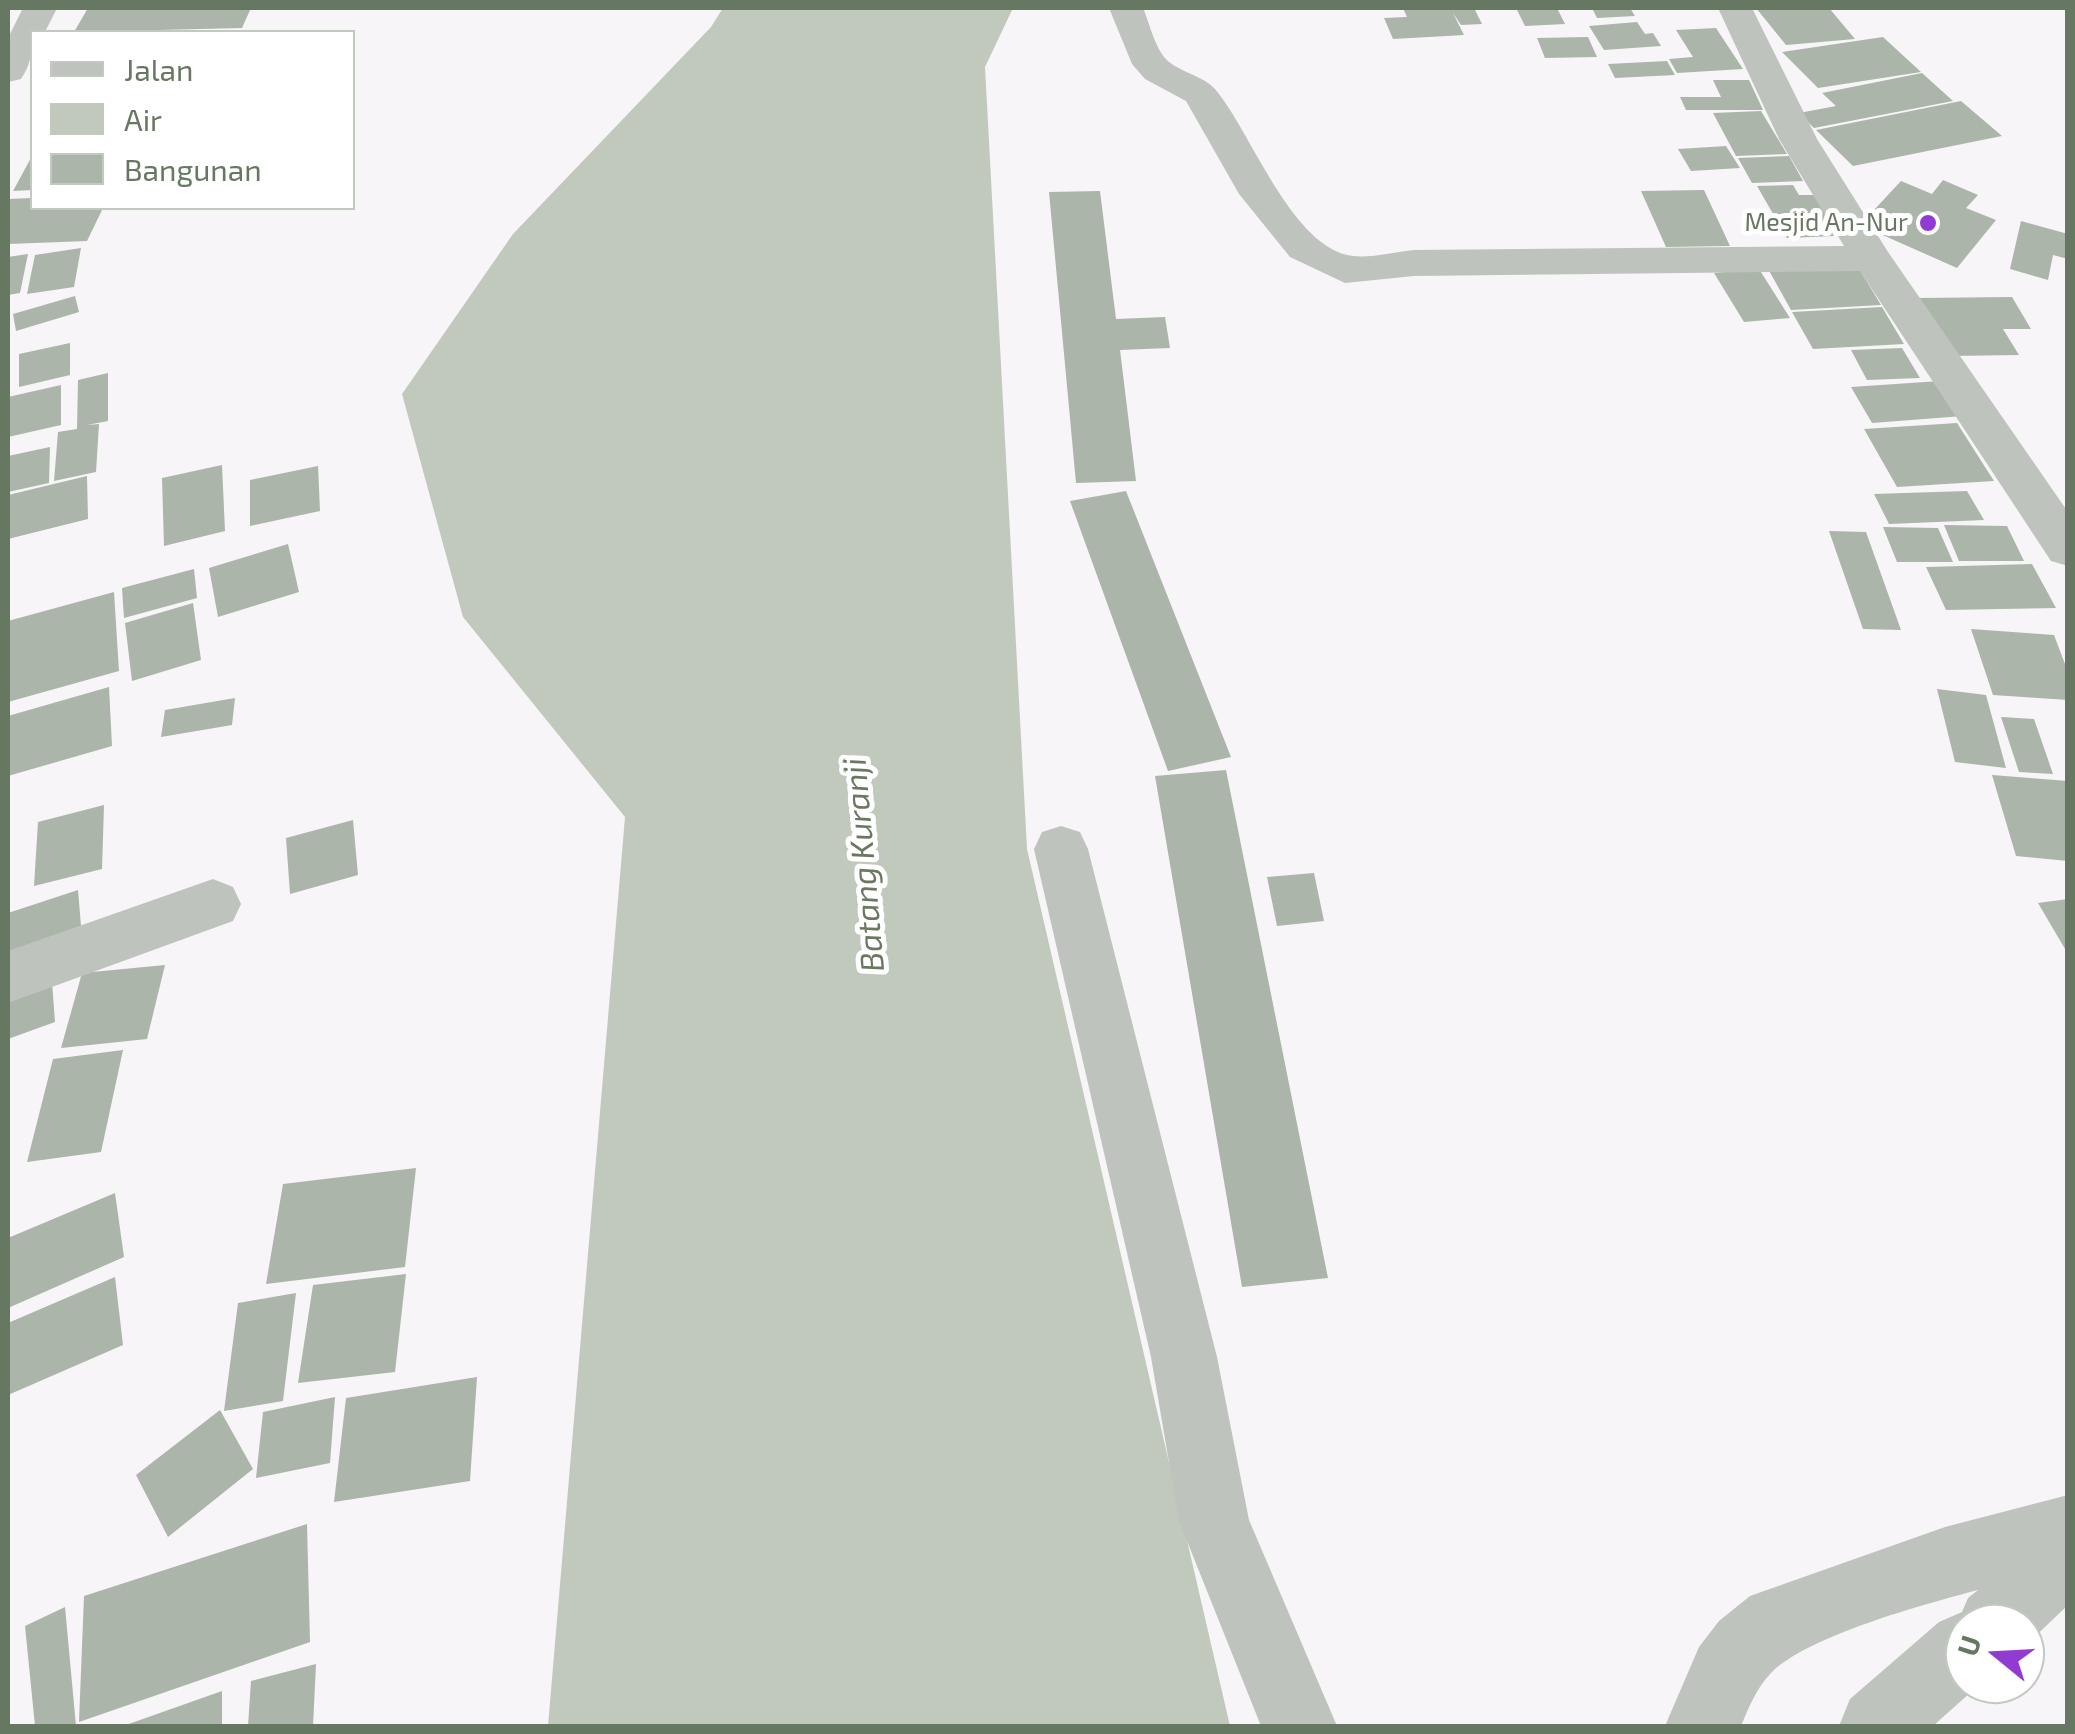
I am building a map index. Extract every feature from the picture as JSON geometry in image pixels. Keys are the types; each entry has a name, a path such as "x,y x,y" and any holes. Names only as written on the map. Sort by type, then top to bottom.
{"street":[{"path":"8,71 40,8"},
{"path":"1126,8 1145,56 1158,71 1198,92 1217,117 1258,194 1304,248 1345,270 1414,263 1872,258"},
{"path":"1735,8 1798,138 1872,258 2068,549"},
{"path":"1061,849 1184,1357 1214,1521 1299,1726"},
{"path":"8,977 213,904"},
{"path":"1703,1726 1725,1673 1745,1648 1776,1622 1945,1563 2068,1530"},
{"path":"2017,1604 2068,1551"},
{"path":"1876,1726 1945,1666"}],"water":[{"name":"Batang Kuranji","path":"723,8 1013,8 985,67 1027,849 1230,1726 548,1726 625,817 463,617 402,394 513,234 711,27"}],"building":[{"path":"88,8 251,8 242,28 75,30"},
{"path":"1403,8 1474,8 1482,24 1461,25 1453,13 1464,35 1393,39 1384,18 1407,17"},
{"path":"1516,8 1557,8 1565,24 1525,26"},
{"path":"1592,8 1630,8 1635,16 1597,18"},
{"path":"1756,8 1829,8 1855,39 1786,45"},
{"path":"1637,22 1645,34 1653,33 1661,46 1604,50 1589,26"},
{"path":"1716,28 1743,69 1677,73 1669,59 1693,57 1676,30"},
{"path":"1588,37 1597,57 1545,58 1537,38"},
{"path":"1883,37 1921,72 1818,88 1782,52"},
{"path":"1667,61 1675,75 1615,78 1608,64"},
{"path":"1922,73 1953,101 1814,128 1799,113 1836,106 1822,93"},
{"path":"1713,80 1749,80 1763,110 1686,110 1680,97 1721,97"},
{"path":"1961,101 2002,136 1853,166 1816,130"},
{"path":"1761,111 1787,154 1736,156 1713,113"},
{"path":"1726,146 1740,168 1691,171 1678,149"},
{"path":"1789,156 1803,181 1752,183 1738,158"},
{"path":"30,160 30,190 13,191"},
{"name":"Mesjid An-Nur","path":"1943,180 1978,195 1966,208 1996,220 1957,268 1860,225 1901,181 1932,194"},
{"path":"1793,185 1799,195 1816,195 1831,220 1825,221 1834,236 1787,238 1757,186"},
{"path":"1704,190 1730,246 1666,247 1641,191"},
{"path":"1100,191 1116,319 1165,317 1170,348 1120,350 1136,481 1076,483 1049,192"},
{"path":"30,198 30,210 102,210 87,241 8,244 8,199"},
{"path":"2021,221 2068,234 2068,259 2053,255 2048,280 2010,269"},
{"path":"81,248 74,287 27,294 35,255"},
{"path":"28,254 20,293 8,295 8,257"},
{"path":"1855,262 1881,305 1791,310 1767,267"},
{"path":"1759,269 1790,318 1744,322 1714,273"},
{"path":"75,296 79,312 16,331 13,314"},
{"path":"2012,297 2031,329 2003,329 2019,355 1949,356 1918,298"},
{"path":"1882,307 1904,344 1813,349 1792,312"},
{"path":"70,343 70,375 19,387 19,354"},
{"path":"1902,348 1920,378 1867,380 1851,350"},
{"path":"108,373 108,421 87,425 99,424 96,472 54,481 58,432 77,429 78,380"},
{"path":"1940,381 1963,416 1872,423 1851,387"},
{"path":"61,385 61,425 8,437 8,397"},
{"path":"1957,423 1994,481 1897,487 1864,429"},
{"path":"50,447 49,483 8,492 8,456"},
{"path":"222,465 225,531 164,546 162,478"},
{"path":"318,466 320,511 250,526 250,480"},
{"path":"87,476 88,519 8,539 8,495"},
{"path":"1126,491 1231,757 1168,771 1070,501"},
{"path":"1967,491 1984,520 1889,524 1874,494"},
{"path":"1944,525 2007,526 2024,561 1959,561"},
{"path":"1883,527 1938,528 1953,562 1897,562"},
{"path":"1829,531 1866,532 1901,630 1863,629"},
{"path":"288,544 299,592 218,617 209,568"},
{"path":"2032,564 2056,608 1946,610 1926,567"},
{"path":"194,569 197,598 124,618 122,588"},
{"path":"114,592 119,671 8,702 8,621"},
{"path":"193,603 201,660 132,681 125,623"},
{"path":"1971,629 2054,635 2068,672 2068,700 1993,695"},
{"path":"109,687 112,746 8,776 8,716"},
{"path":"1937,689 1986,695 2006,768 1955,762"},
{"path":"235,698 232,725 161,737 165,710"},
{"path":"2001,717 2034,719 2053,774 2019,772"},
{"path":"1226,770 1328,1278 1242,1287 1155,776"},
{"path":"1992,775 2068,781 2068,861 2016,856"},
{"path":"104,805 102,869 34,886 38,822"},
{"path":"353,820 358,875 290,894 286,838"},
{"path":"1314,873 1324,921 1277,926 1267,877"},
{"path":"78,890 82,938 8,963 8,913"},
{"path":"2068,899 2068,954 2038,903"},
{"path":"165,965 147,1039 61,1048 82,973"},
{"path":"52,982 55,1022 8,1039 8,998"},
{"path":"123,1050 101,1152 27,1162 53,1059"},
{"path":"416,1168 405,1267 266,1284 283,1184"},
{"path":"115,1193 124,1257 8,1308 8,1238"},
{"path":"406,1274 395,1372 298,1383 313,1285"},
{"path":"115,1277 123,1345 8,1395 8,1323"},
{"path":"296,1293 283,1401 224,1411 238,1303"},
{"path":"477,1377 470,1481 334,1502 346,1398"},
{"path":"335,1397 330,1463 256,1478 263,1412"},
{"path":"220,1410 253,1469 168,1537 136,1475"},
{"path":"307,1524 310,1642 79,1722 84,1596"},
{"path":"65,1607 76,1726 35,1726 25,1626"},
{"path":"316,1664 313,1726 248,1726 251,1681"},
{"path":"222,1691 222,1726 123,1726"}],"place":[{"name":"Mesjid An-Nur","path":"1928,223"}]}
